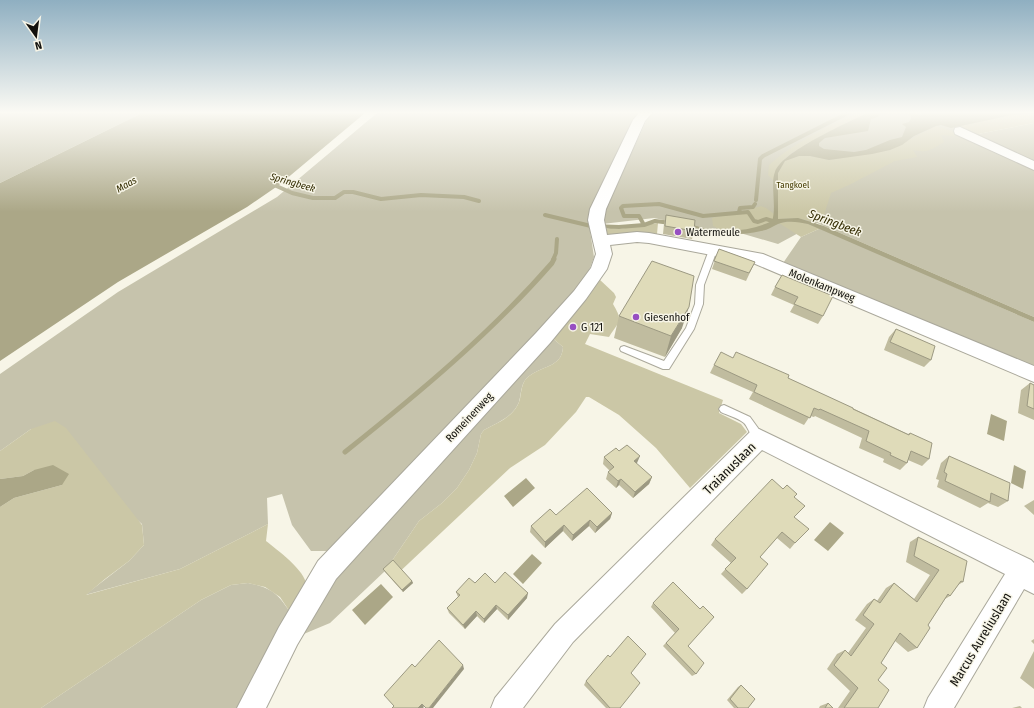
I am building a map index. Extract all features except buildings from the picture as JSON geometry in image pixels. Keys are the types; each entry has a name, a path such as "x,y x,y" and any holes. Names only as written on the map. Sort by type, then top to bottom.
{"street":[{"name":"Romeinenweg","path":"251,708 288,636 327,570 543,338 580,295 599,269 604,254 598,231 598,209 627,146"},
{"path":"991,146 1033,166"},
{"name":"Molenkampweg","path":"598,231 649,238 757,258 1034,374"},
{"name":"Traianuslaan","path":"505,708 564,633 759,438 1028,575"},
{"name":"Marcus Aureliuslaan","path":"938,708 1028,575"}],"lane":[{"path":"624,349 666,366 690,329 699,304 700,285 713,250"},
{"path":"724,409 747,420 759,438"}],"green space":[{"path":"0,146 75,146 0,183"},
{"path":"338,146 620,146 591,210 589,224 594,257 587,276 574,294 332,551 311,551 292,525 282,494 267,498 268,524 180,569 85,595 129,561 144,545 142,524 31,429 0,451 0,374 118,292 277,197"},
{"name":"Tangkoel","path":"635,146 988,146 1034,168 1034,317 817,223 778,244 713,225 723,231 654,218 602,224 609,201"},
{"path":"794,146 804,146 793,152 780,164 774,181 768,175 769,165"},
{"name":"Tangkoel","path":"898,146 937,146 926,151 913,150 917,157 895,161 831,193 824,215 814,216 810,221 798,218 778,219 778,173 785,161 799,156 810,156 829,160 890,150"},
{"path":"996,146 1034,146 1034,160 1028,161"},
{"path":"761,206 774,214 773,221 755,228 734,232 722,231 713,226 712,218 742,212"},
{"path":"797,221 821,228 801,237 779,223"},
{"path":"658,223 657,234 635,233 611,236 602,234 606,229 611,228 619,229"},
{"path":"821,228 1034,322 1034,369 781,266 801,237"},
{"path":"599,279 614,293 616,297 613,304 619,321 609,337 590,334 585,344 723,400 719,413 741,424 747,432 690,488 656,448 619,415 589,397 586,397 576,412 545,445 510,468 393,578 385,571 419,521 442,503 457,488 469,470 477,453 481,434 484,430 510,415 518,405 526,379 559,359 562,354 563,347 550,336"},
{"path":"550,336 563,347 562,354 559,359 526,379 522,387 519,402 513,412 509,416 484,430 481,434 477,453 469,470 457,488 442,503 419,521 385,571 330,623 299,636 336,569"},
{"path":"55,421 66,428 142,525 144,545 129,561 86,595 180,569 268,524 266,541 284,555 297,568 306,581 304,594 292,615 280,597 265,587 248,583 231,585 201,600 41,708 0,708 0,507 14,498 62,485 34,470 23,476 0,479 0,451 31,429"},
{"path":"248,583 263,587 274,593 279,597 292,615 244,708 41,708 201,600 231,585"}],"water":[{"name":"Maas","path":"75,146 326,146 279,185 247,207 118,282 0,361 0,183"},
{"path":"819,146 824,149 854,152 866,150 876,146 900,146 872,154 829,160 810,156 799,156 785,161 778,173 778,219 798,218 824,226 1034,317 1034,322 808,224 785,222 766,230 746,234 700,232 701,228 719,230 746,229 772,221 774,209 773,182 775,172 780,164 801,147"},
{"path":"991,414 1007,421 1004,441 987,434"},
{"path":"53,465 69,474 62,485 14,498 0,507 0,479 23,476 34,470"},
{"path":"1014,465 1026,471 1023,489 1011,483"},
{"path":"526,478 535,488 513,507 504,496"},
{"path":"830,522 844,533 828,551 814,540"},
{"path":"532,554 542,563 523,584 513,574"},
{"path":"381,584 393,597 365,625 352,610"}],"waterway":[{"path":"756,200 760,159 783,146"},
{"name":"Springbeek","path":"272,184 292,193 313,198 335,198 344,192 353,192 381,199 421,195 464,197 479,201"},
{"path":"644,225 639,216 624,216 621,208 623,206 659,204 703,216 748,212 754,221 758,222 766,219 776,222 776,220"},
{"path":"739,212 740,208 753,207 755,204"},
{"name":"Springbeek","path":"545,215 591,226 619,227 644,225"},
{"name":"Springbeek","path":"644,225 655,221 671,223"},
{"name":"Springbeek","path":"689,226 706,231"},
{"path":"553,260 556,253 557,239"},
{"path":"345,452 400,408 479,338 528,289 554,259"}],"place":[{"name":"Watermeule","path":"678,232"},
{"name":"Giesenhof","path":"636,317"},
{"name":"G 121","path":"573,327"}]}
